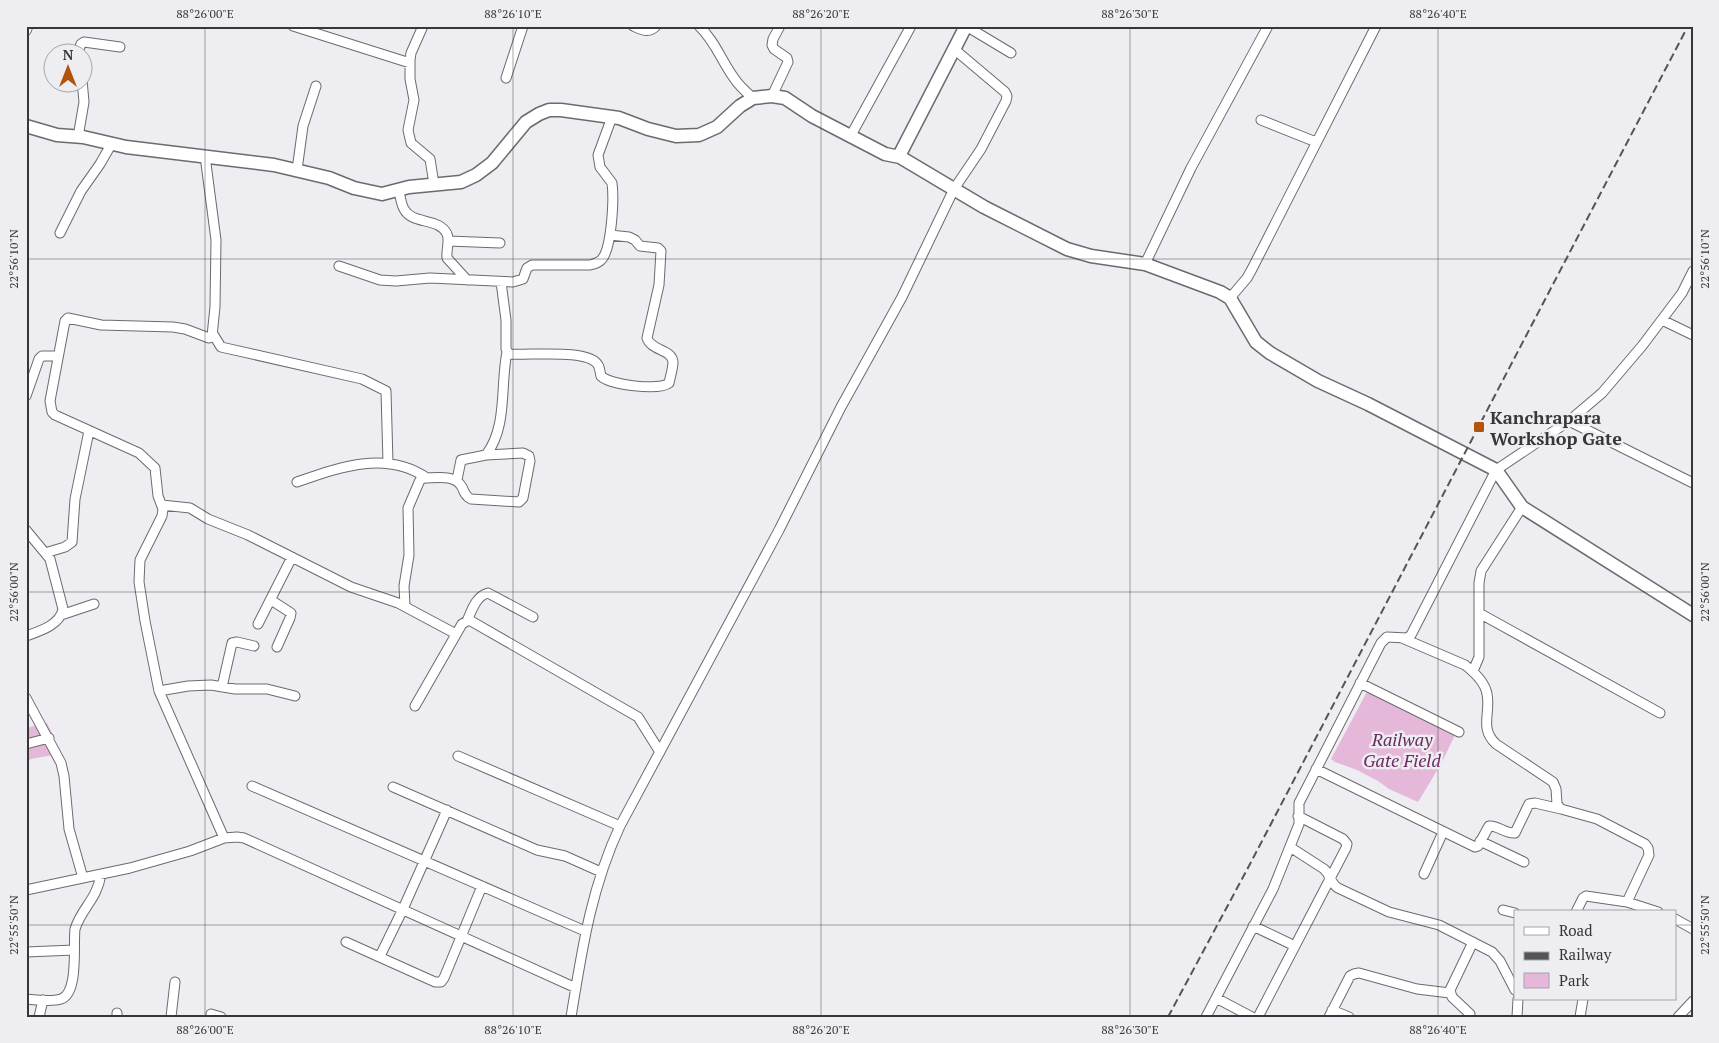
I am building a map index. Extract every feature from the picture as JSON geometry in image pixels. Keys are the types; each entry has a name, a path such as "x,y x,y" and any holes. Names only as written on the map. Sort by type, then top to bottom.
{"street":[{"path":"26,31 28,26"},
{"path":"293,26 410,63"},
{"path":"423,26 411,52 410,78 414,95 408,130 412,143 430,159 434,184"},
{"path":"506,78 523,26"},
{"path":"633,26 648,31 656,26"},
{"path":"699,26 716,45 737,82 753,98"},
{"path":"772,96 788,62 787,58 774,49 772,45 780,26"},
{"path":"850,137 910,26"},
{"path":"900,157 966,26 1011,53"},
{"path":"1145,264 1192,168 1268,26"},
{"path":"1230,298 1250,274 1376,26"},
{"path":"92,43 120,47"},
{"path":"571,1017 585,931 600,872 620,826 779,530 841,407 902,297 954,189 981,149 1007,96 1005,92 954,49"},
{"path":"297,170 303,126 316,86"},
{"path":"78,137 83,108 82,92"},
{"path":"26,126 57,135 112,144 274,165 382,194 409,187 461,182 476,175 492,163 526,122 549,110 620,118 648,129 676,136 699,135 717,127 740,106 753,98 772,96 785,98 812,116 850,137 885,154 900,157 984,207 1067,249 1091,256 1145,264 1220,292 1230,298 1256,342 1270,353 1318,381 1368,404 1496,470 1522,507 1693,615"},
{"path":"339,266 380,280 396,281 430,278 513,282 523,279 527,268 532,265 590,265 596,263 601,260 607,251 610,235 612,183 600,167 598,155 612,117"},
{"path":"1261,120 1316,142"},
{"path":"60,233 82,191 112,144"},
{"path":"205,156 216,247 213,334 221,347 362,379 386,390 388,463"},
{"path":"399,190 403,209 407,213 441,227 447,234 446,255 448,261 467,280"},
{"path":"507,352 511,354 574,354 596,362 599,366 600,376 606,380 661,387 669,383 671,358 668,354 653,347 647,338 659,285 661,251 658,248 640,246 629,237 610,235"},
{"path":"448,240 500,243"},
{"path":"1206,1017 1273,889 1299,824 1299,803 1383,639 1387,637 1402,638 1411,636 1496,470 1569,421 1602,393 1662,320 1682,293 1693,272"},
{"path":"486,455 499,427 507,352 501,282"},
{"path":"213,334 208,338 185,329 101,325 68,318 65,321 50,401 52,412 55,415 139,453 155,468 157,491 163,509 162,516 143,552 139,571 144,611 160,691 224,838"},
{"path":"1662,320 1693,335"},
{"path":"26,396 38,359 42,356 58,356"},
{"path":"1569,421 1693,483"},
{"path":"45,553 65,547 72,542 75,499 89,431"},
{"path":"523,453 529,456 526,486 519,502 469,499 457,480 461,460 486,455 523,453"},
{"path":"298,482 344,466 377,462 417,471 427,478"},
{"path":"405,606 404,586 409,554 408,508 417,484 420,480 427,478 457,480"},
{"path":"162,505 190,508 208,519 248,535 351,587 390,599 405,606 456,634"},
{"path":"1473,671 1479,657 1479,583 1483,566 1522,507"},
{"path":"26,530 45,553 53,567 63,609 56,623 26,636"},
{"path":"258,624 292,556"},
{"path":"415,706 462,624 467,621 482,595 488,594 533,617"},
{"path":"271,600 291,613 277,647"},
{"path":"61,615 94,604"},
{"path":"1479,613 1660,713"},
{"path":"467,621 474,623 638,717 660,752"},
{"path":"1402,638 1465,665 1473,671 1485,687 1487,693 1486,726 1488,735 1496,744 1552,782 1556,789 1557,804 1560,809"},
{"path":"222,687 232,643 237,642 254,646"},
{"path":"1360,683 1460,732"},
{"path":"160,691 188,686 222,687 267,689 296,696"},
{"path":"26,698 49,738 62,768 69,829 83,878"},
{"path":"26,744 49,738"},
{"path":"458,756 620,826"},
{"path":"1316,769 1471,846 1478,846 1489,826 1495,826 1511,833 1515,832 1529,804 1535,803 1597,819 1645,844 1648,848 1649,855 1627,902"},
{"path":"252,786 585,931"},
{"path":"393,787 537,850 565,856 600,872"},
{"path":"380,956 403,910 446,810"},
{"path":"1258,1017 1346,848 1346,841 1298,816"},
{"path":"1424,874 1443,832"},
{"path":"26,890 101,874 190,851 224,838 237,836 576,988"},
{"path":"1480,841 1524,862"},
{"path":"1290,847 1324,869 1334,886 1389,912 1439,925 1492,952 1497,956 1514,988"},
{"path":"26,1000 61,999 71,989 75,929 77,922 94,898 100,885 101,874"},
{"path":"346,942 435,982 440,982 444,978 482,886"},
{"path":"1577,910 1586,896 1627,902 1652,910"},
{"path":"1503,910 1514,913"},
{"path":"1676,920 1693,929"},
{"path":"1253,926 1295,946"},
{"path":"1470,1014 1450,993 1451,986 1473,942"},
{"path":"26,952 74,950"},
{"path":"1349,1017 1330,1014 1350,976 1354,974 1359,973 1422,991 1450,993"},
{"path":"171,1017 174,982"},
{"path":"1216,998 1252,1017"},
{"path":"39,1017 43,1000"},
{"path":"1517,1017 1518,1000"},
{"path":"1580,1017 1583,1000"},
{"path":"1678,1017 1693,1000"},
{"path":"211,1014 221,1017"}],"green space":[{"name":"Railway Gate Field","path":"1368,690 1455,735 1441,764 1418,802 1389,789 1357,770 1331,759"},
{"path":"47,723 53,735 58,754 31,759 26,763 26,728"}],"railway":[{"path":"1168,1017 1250,864 1688,26"}],"place":[{"name":"Kanchrapara Workshop Gate","path":"1479,427"}]}
